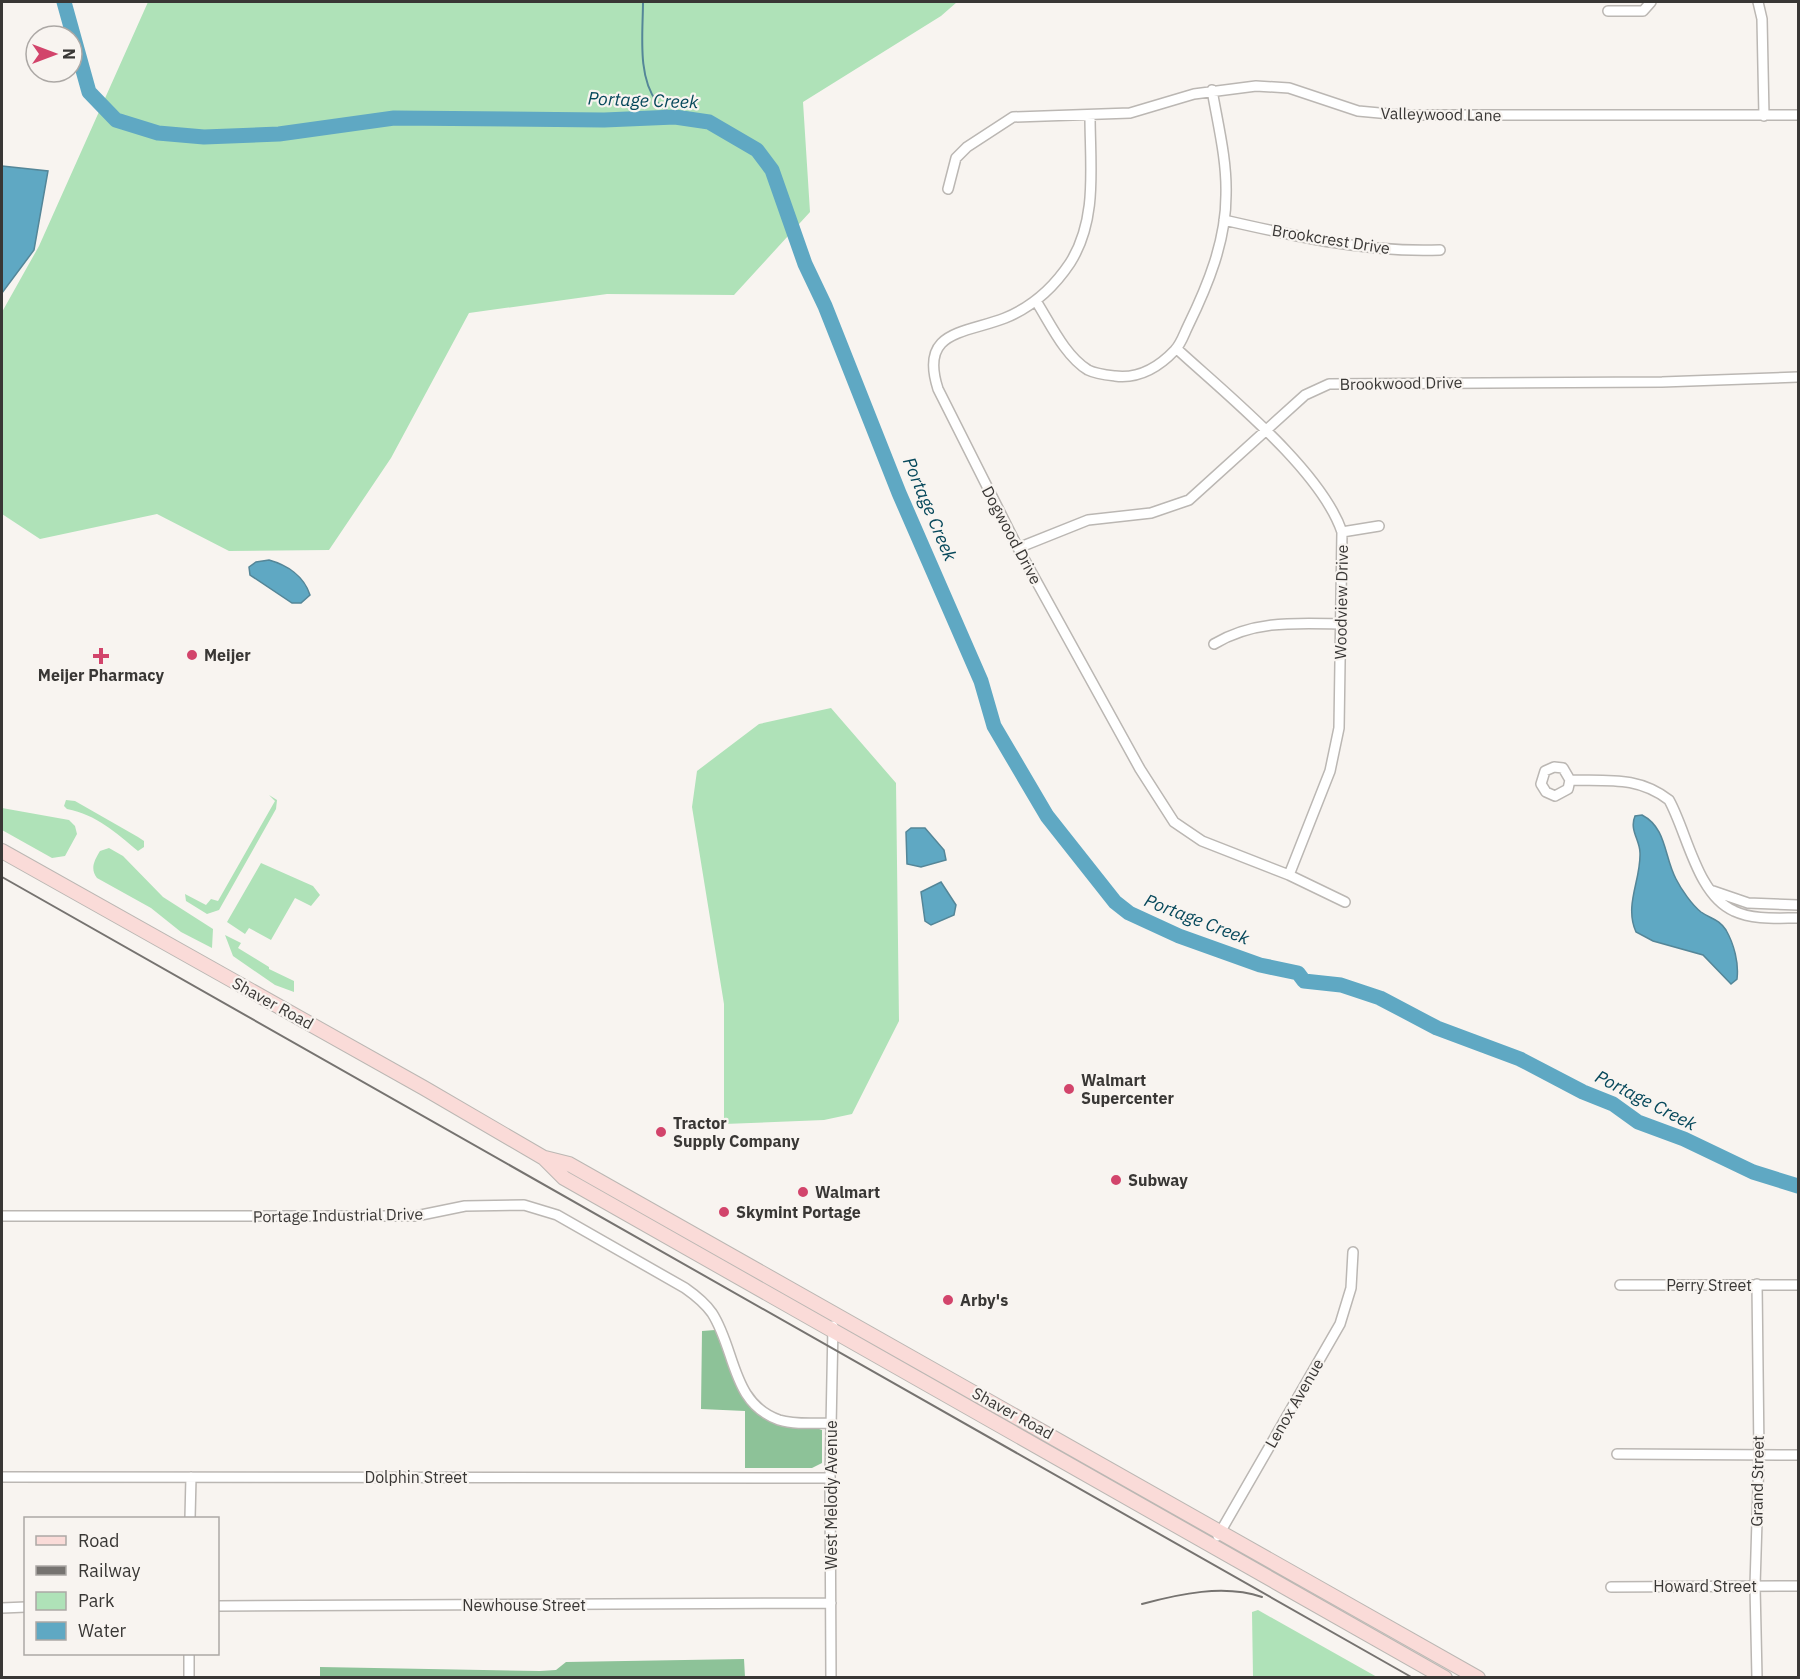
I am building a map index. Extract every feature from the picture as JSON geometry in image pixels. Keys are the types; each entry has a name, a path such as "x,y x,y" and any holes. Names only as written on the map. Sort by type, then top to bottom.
{"main road":[{"name":"Shaver Road","path":"2,851 544,1158 564,1178 1445,1677"},
{"name":"Shaver Road","path":"544,1158 569,1164 1478,1677"}],"street":[{"path":"1608,11 1643,11 1650,2"},
{"path":"1758,2 1762,19 1764,116"},
{"name":"Valleywood Lane","path":"948,189 956,159 967,147 1005,121 1023,116 1090,116 1130,113 1212,90 1256,86 1288,88 1358,111 1401,116 1798,115"},
{"path":"1036,301 1068,351 1089,371 1106,375 1135,376 1150,371 1177,349 1209,280 1224,220 1226,196 1224,163 1212,90"},
{"name":"Dogwood Drive","path":"1090,116 1090,204 1084,235 1062,274 1036,301 1005,317 949,335 934,351 933,374 942,399 1018,548 1140,769 1174,822 1202,841 1289,875 1345,903"},
{"name":"Brookcrest Drive","path":"1224,220 1355,245 1415,251 1440,250"},
{"name":"Woodview Drive","path":"1177,349 1263,430 1321,493 1336,515 1342,532 1340,709 1335,747 1330,771 1289,875"},
{"name":"Brookwood Drive","path":"1018,548 1088,520 1151,513 1189,500 1263,430 1305,394 1317,387 1341,382 1662,382 1798,377"},
{"path":"1342,532 1379,526"},
{"path":"1214,644 1232,633 1264,624 1341,624"},
{"path":"1570,780 1644,783 1669,800 1702,877 1721,903 1734,911 1772,918 1798,918"},
{"path":"1711,889 1736,900 1772,905 1798,905"},
{"path":"1772,905 1772,918"},
{"name":"Portage Industrial Drive","path":"2,1216 416,1216 485,1204 539,1207 685,1287 704,1303 719,1328 742,1390 758,1408 790,1422 830,1423"},
{"name":"Lenox Avenue","path":"1212,1546 1340,1324 1351,1288 1353,1252"},
{"name":"Grand Street","path":"1757,1284 1759,1455 1755,1586 1757,1677"},
{"name":"Perry Street","path":"1620,1285 1798,1285"},
{"name":"West Melody Avenue","path":"831,1677 830,1423 834,1312"},
{"path":"1617,1455 1798,1455"},
{"name":"Dolphin Street","path":"2,1477 830,1478"},
{"path":"190,1517 191,1477"},
{"name":"Howard Street","path":"1611,1587 1798,1586"},
{"name":"Newhouse Street","path":"219,1606 831,1603"},
{"path":"2,1608 24,1607"},
{"path":"189,1655 189,1677"}],"green space":[{"path":"148,2 957,2 941,16 803,102 810,212 734,295 607,294 469,313 391,458 329,550 229,551 157,514 40,539 2,514 2,312 39,246"},
{"path":"831,708 896,783 899,1021 852,1114 824,1120 724,1124 724,1004 692,807 697,771 759,724"},
{"path":"269,795 277,800 276,809 219,910 207,914 186,901 185,894 206,905 211,899 218,901 275,801"},
{"path":"66,800 75,801 138,837 144,841 144,847 138,851 97,820 67,809 64,806"},
{"path":"2,808 69,820 75,826 77,834 65,856 52,858 2,830"},
{"path":"109,848 123,856 163,897 213,929 212,948 181,932 151,908 97,878 93,868 95,862 100,851"},
{"path":"261,863 313,886 320,895 311,906 295,898 271,940 249,928 245,934 227,922"},
{"path":"225,935 241,943 238,948 269,969 294,981 294,992 275,985 233,956"},
{"path":"715,1330 737,1388 748,1404 822,1430 822,1463 812,1468 745,1468 745,1411 701,1409 702,1331"},
{"path":"1258,1610 1377,1677 1253,1677 1252,1612"},
{"path":"744,1659 745,1677 320,1677 320,1667 540,1671 556,1670 566,1662"}],"water":[{"path":"2,166 48,171 34,250 2,293"},
{"path":"269,560 294,572 304,582 310,595 301,603 292,603 250,575 249,567 256,562"},
{"path":"1642,815 1656,827 1661,835 1672,870 1687,897 1701,912 1718,921 1726,930 1737,960 1737,979 1731,984 1703,955 1653,941 1636,932 1632,902 1640,853 1633,821 1635,816"},
{"path":"911,828 925,828 944,850 946,860 921,867 907,864 906,832"},
{"path":"941,882 956,905 954,915 931,925 925,921 921,892"}],"waterway":[{"name":"Portage Creek","path":"64,2 89,92 116,120 158,133 204,137 279,134 394,118 604,120 675,117 709,122 757,150 772,170 805,264 825,306 899,493 981,681 994,726 1047,816 1115,902 1129,913 1179,936 1260,965 1298,973 1304,981 1341,985 1380,998 1437,1028 1520,1059 1583,1092 1613,1104 1638,1122 1684,1139 1753,1172 1798,1186"},
{"path":"643,2 642,54 646,80 657,102 675,117"}],"railway":[{"path":"2,877 1413,1678"},
{"path":"1142,1604 1186,1594 1217,1591 1232,1591 1262,1597"}],"place":[{"name":"Meijer","path":"192,655"},
{"name":"Meijer Pharmacy","path":"101,656"},
{"name":"Walmart Supercenter","path":"1069,1089"},
{"name":"Tractor Supply Company","path":"661,1132"},
{"name":"Subway","path":"1116,1180"},
{"name":"Walmart","path":"803,1192"},
{"name":"Skymint Portage","path":"724,1212"},
{"name":"Arby's","path":"948,1300"}]}
